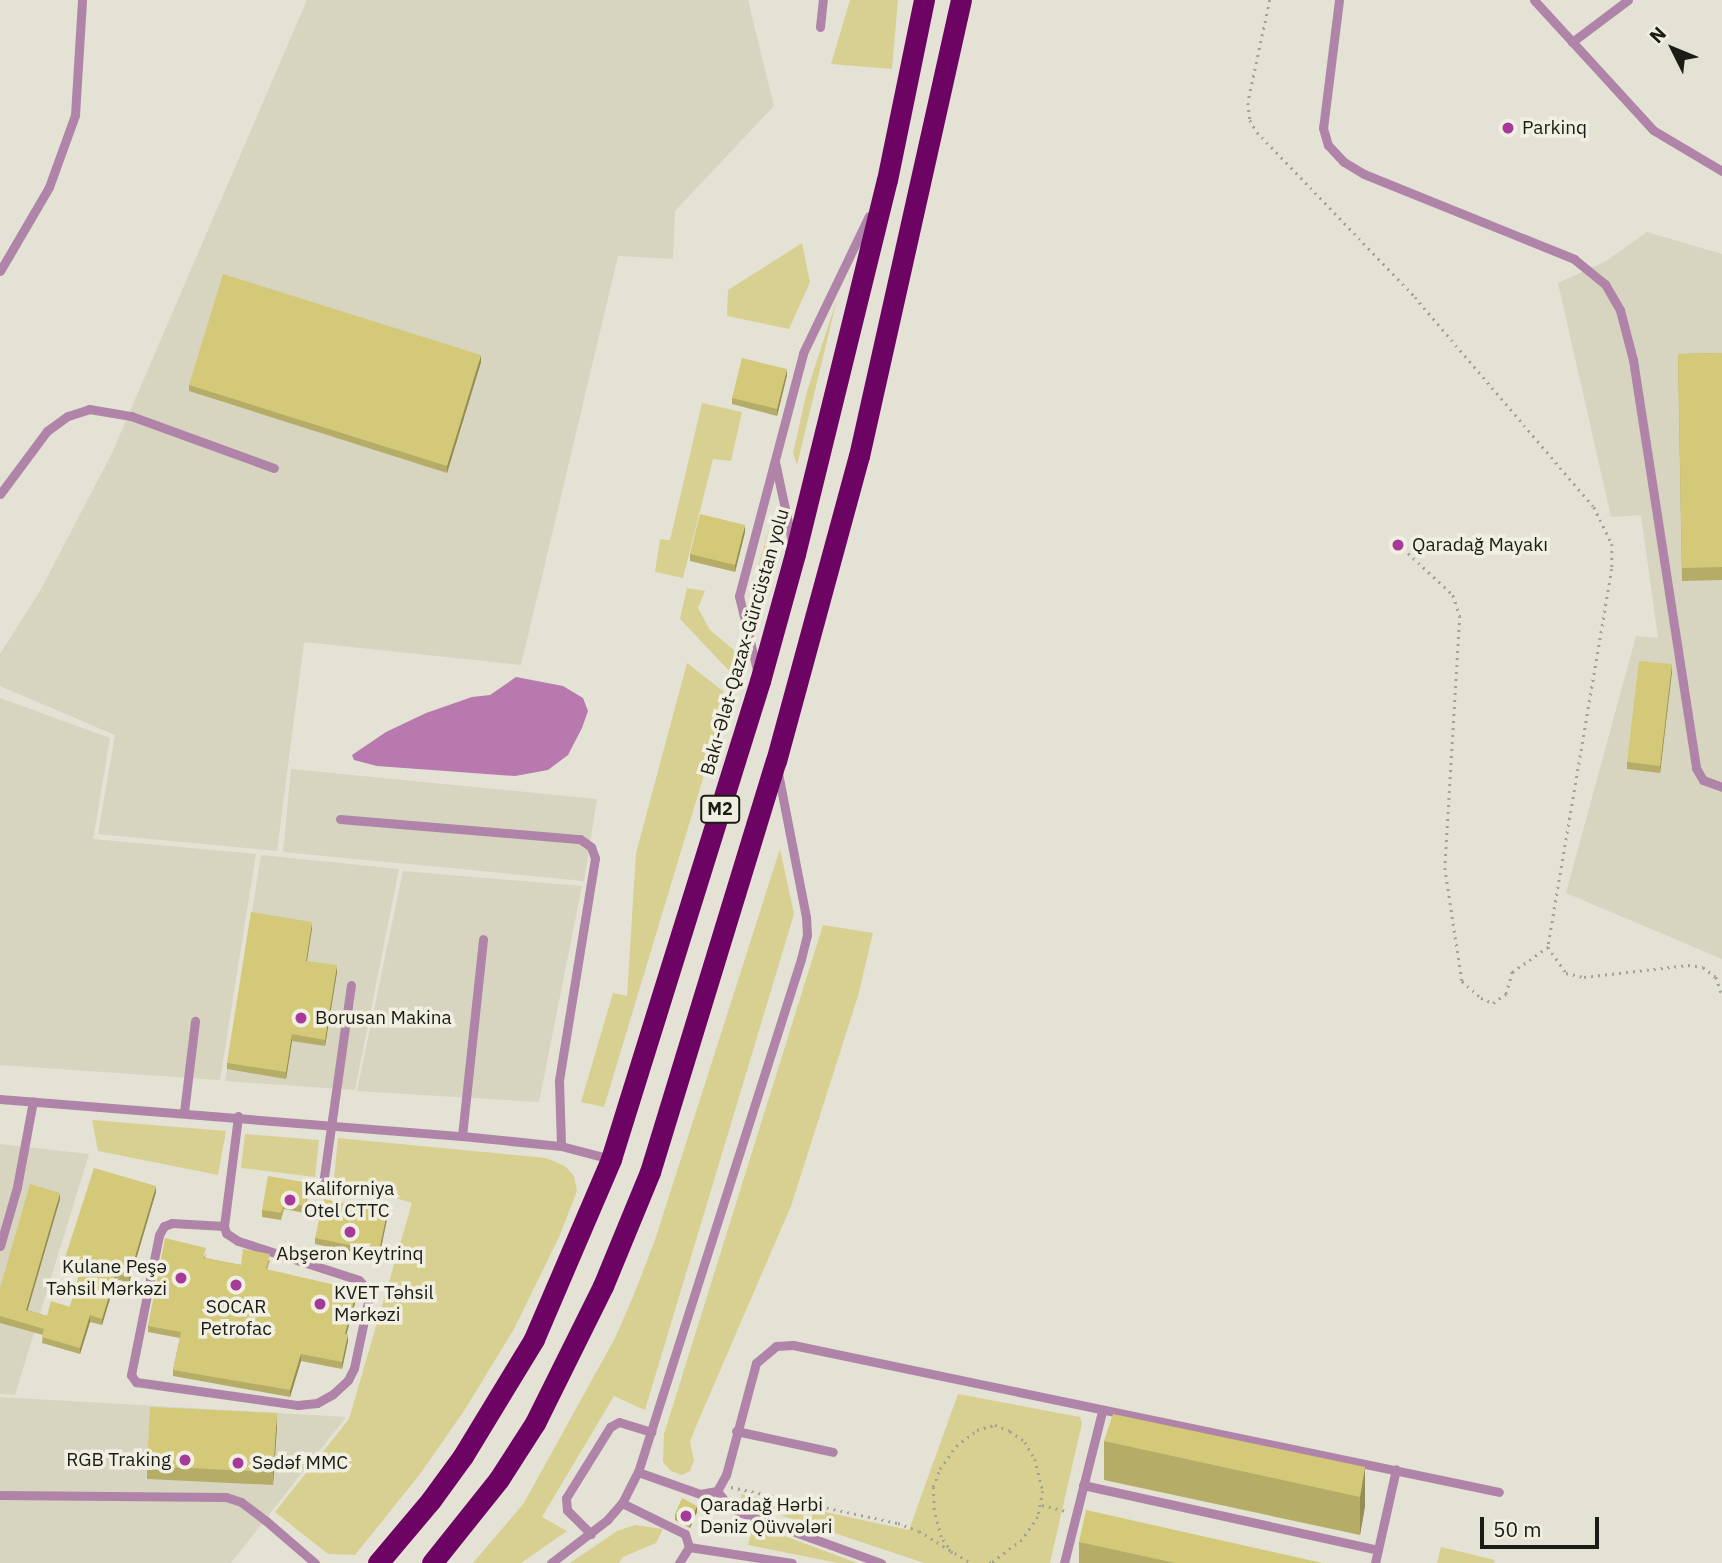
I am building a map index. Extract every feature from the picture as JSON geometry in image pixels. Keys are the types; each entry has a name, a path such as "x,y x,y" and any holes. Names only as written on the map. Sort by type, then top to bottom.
{"highway":[{"name":"Bakı-Ələt-Qazax-Gürcüstan yolu","path":"378,1563 431,1500 463,1456 528,1350 568,1265 611,1159 760,681 795,554 887,180 924,0"},
{"name":"M2","path":"432,1563 499,1479 535,1423 575,1346 630,1225 650,1172 776,761 859,456 961,0"}],"lane":[{"path":"0,271 49,187 68,140 75,115 80,78 82,0"},
{"path":"820,27 823,0"},
{"path":"917,0 920,21"},
{"path":"1339,0 1323,128 1328,145 1344,162 1364,174 1574,259 1605,284 1620,310 1633,360 1696,768 1703,780 1722,787"},
{"path":"1534,0 1653,130 1722,171"},
{"path":"1572,42 1628,0"},
{"path":"760,681 739,596 808,340 887,180"},
{"path":"0,494 47,431 68,416 89,409 131,416 274,468"},
{"path":"775,460 795,554"},
{"path":"551,1563 591,1534 622,1503 638,1472 807,935 804,905 776,761"},
{"path":"340,819 580,839 591,847 595,858 559,1081 561,1146"},
{"path":"462,1136 483,939"},
{"path":"322,1191 351,985"},
{"path":"184,1112 195,1021"},
{"path":"0,1099 462,1136 561,1146 611,1159"},
{"path":"0,1246 17,1187 33,1101"},
{"path":"224,1226 172,1223 159,1234 131,1375 136,1381 299,1405 317,1404 348,1380 354,1368 370,1292 366,1285 346,1275 232,1238 224,1226 238,1116"},
{"path":"881,1563 742,1513 730,1507 719,1488 756,1363 776,1346 793,1345 1102,1412 1396,1469 1499,1492"},
{"path":"1064,1563 1102,1412"},
{"path":"591,1534 567,1510 566,1498 610,1427 619,1422 652,1432"},
{"path":"736,1431 833,1451"},
{"path":"1375,1563 1396,1469"},
{"path":"638,1472 700,1494 719,1488"},
{"path":"1083,1485 1378,1550"},
{"path":"0,1495 226,1497 241,1502 315,1563"},
{"path":"622,1503 685,1534 689,1547 680,1563"},
{"path":"1072,1531 1085,1534"},
{"path":"689,1547 792,1563"}],"path":[{"path":"1270,0 1248,103 1250,120 1257,132 1415,297 1594,507 1612,544 1612,569 1548,947 1566,973 1584,977 1688,965 1703,967 1716,977 1722,996"},
{"path":"1408,553 1453,595 1460,616 1445,868 1462,981 1480,998 1493,1003 1506,994 1512,972 1548,947"},
{"path":"952,1553 942,1537 936,1519 933,1487 940,1469 956,1446 977,1430 995,1425 1010,1431 1025,1442 1035,1460 1043,1490 1038,1517 1022,1540 991,1563 986,1563"},
{"path":"719,1488 898,1523 919,1531 971,1563"},
{"path":"1042,1505 1077,1513"}],"shaded area":[{"path":"307,0 748,0 774,106 675,211 673,259 618,256 521,665 304,642 277,851 98,834 115,735 0,686 0,654 40,591 112,453"},
{"path":"850,0 898,0 892,69 831,64"},
{"path":"1647,232 1722,254 1722,959 1566,893 1636,636 1658,638 1641,515 1611,517 1558,283 1606,261"},
{"path":"802,243 810,282 789,329 727,316 728,290"},
{"path":"837,299 797,465 793,453 807,391"},
{"path":"702,403 742,412 731,461 713,459 683,578 655,572 660,539 670,540"},
{"path":"769,530 777,532 758,605 754,606 757,570"},
{"path":"687,588 705,591 698,608 710,630 741,656 735,677 680,619"},
{"path":"687,663 728,695 604,1107 581,1102 613,993 627,996 636,853"},
{"path":"516,677 563,686 583,698 588,711 568,755 548,770 515,776 377,766 354,760 352,755 386,732 426,713 472,697 490,695"},
{"path":"0,698 110,738 93,839 256,854 220,1080 0,1065"},
{"path":"291,769 597,799 584,881 283,852"},
{"path":"780,849 794,914 645,1410 614,1396 542,1517 567,1531 521,1563 473,1563 524,1503 615,1338 633,1297 655,1240"},
{"path":"261,855 399,869 355,1090 225,1081"},
{"path":"403,871 582,886 539,1102 357,1091"},
{"path":"823,925 873,933 858,996 791,1206 694,1431 690,1442 694,1461 690,1471 682,1475 671,1471 663,1462 664,1434"},
{"path":"92,1120 226,1131 218,1175 98,1151"},
{"path":"245,1134 319,1140 315,1177 241,1168"},
{"path":"338,1138 546,1158 565,1166 574,1176 577,1191 559,1237 514,1329 464,1411 420,1474 355,1555 328,1554 275,1512 349,1419 412,1203 334,1179"},
{"path":"0,1144 89,1154 15,1395 0,1394"},
{"path":"958,1394 1080,1417 1082,1423 1050,1563 924,1563 742,1502 741,1494 909,1530"},
{"path":"0,1397 346,1417 231,1563 0,1563"},
{"path":"753,1524 857,1563 838,1563 748,1545"},
{"path":"635,1525 663,1529 656,1543 623,1557 619,1563 570,1563 617,1531"},
{"path":"1441,1547 1495,1560 1494,1563 1437,1563"}],"building":[{"path":"223,274 481,355 447,466 189,385"},
{"path":"1722,353 1722,567 1682,568 1678,354"},
{"path":"742,358 787,369 777,409 732,398"},
{"path":"700,514 745,525 735,565 690,554"},
{"path":"1639,661 1672,664 1660,766 1627,762"},
{"path":"251,912 312,922 306,961 337,965 325,1040 292,1034 286,1072 227,1063"},
{"path":"94,1168 156,1186 129,1277 116,1273 102,1319 90,1315 80,1348 42,1337 44,1329 0,1316 0,1288 30,1184 60,1193 26,1310 47,1316 51,1301 70,1307 83,1263 65,1258"},
{"path":"268,1176 309,1183 305,1206 284,1203 281,1213 262,1210"},
{"path":"324,1199 387,1213 379,1251 315,1238"},
{"path":"165,1238 206,1248 203,1258 241,1265 243,1249 270,1254 266,1269 357,1290 345,1334 348,1334 342,1362 301,1354 290,1390 173,1370 181,1332 148,1326"},
{"path":"150,1407 277,1413 273,1472 147,1466"},
{"path":"1113,1414 1365,1467 1360,1497 1104,1441"},
{"path":"682,1498 697,1506 690,1521 675,1514"},
{"path":"1086,1510 1322,1563 1175,1563 1079,1542"}],"place":[{"name":"Parkinq","path":"1508,128"},
{"name":"Qaradağ Mayakı","path":"1398,545"},
{"name":"Borusan Makina","path":"301,1018"},
{"name":"Kaliforniya Otel CTTC","path":"290,1200"},
{"name":"Abşeron Keytrinq","path":"350,1232"},
{"name":"Kulane Peşə Təhsil Mərkəzi","path":"181,1278"},
{"name":"SOCAR Petrofac","path":"236,1285"},
{"name":"KVET Təhsil Mərkəzi","path":"320,1304"},
{"name":"RGB Traking","path":"185,1460"},
{"name":"Sədəf MMC","path":"238,1463"},
{"name":"Qaradağ Hərbi Dəniz Qüvvələri","path":"686,1516"}]}
